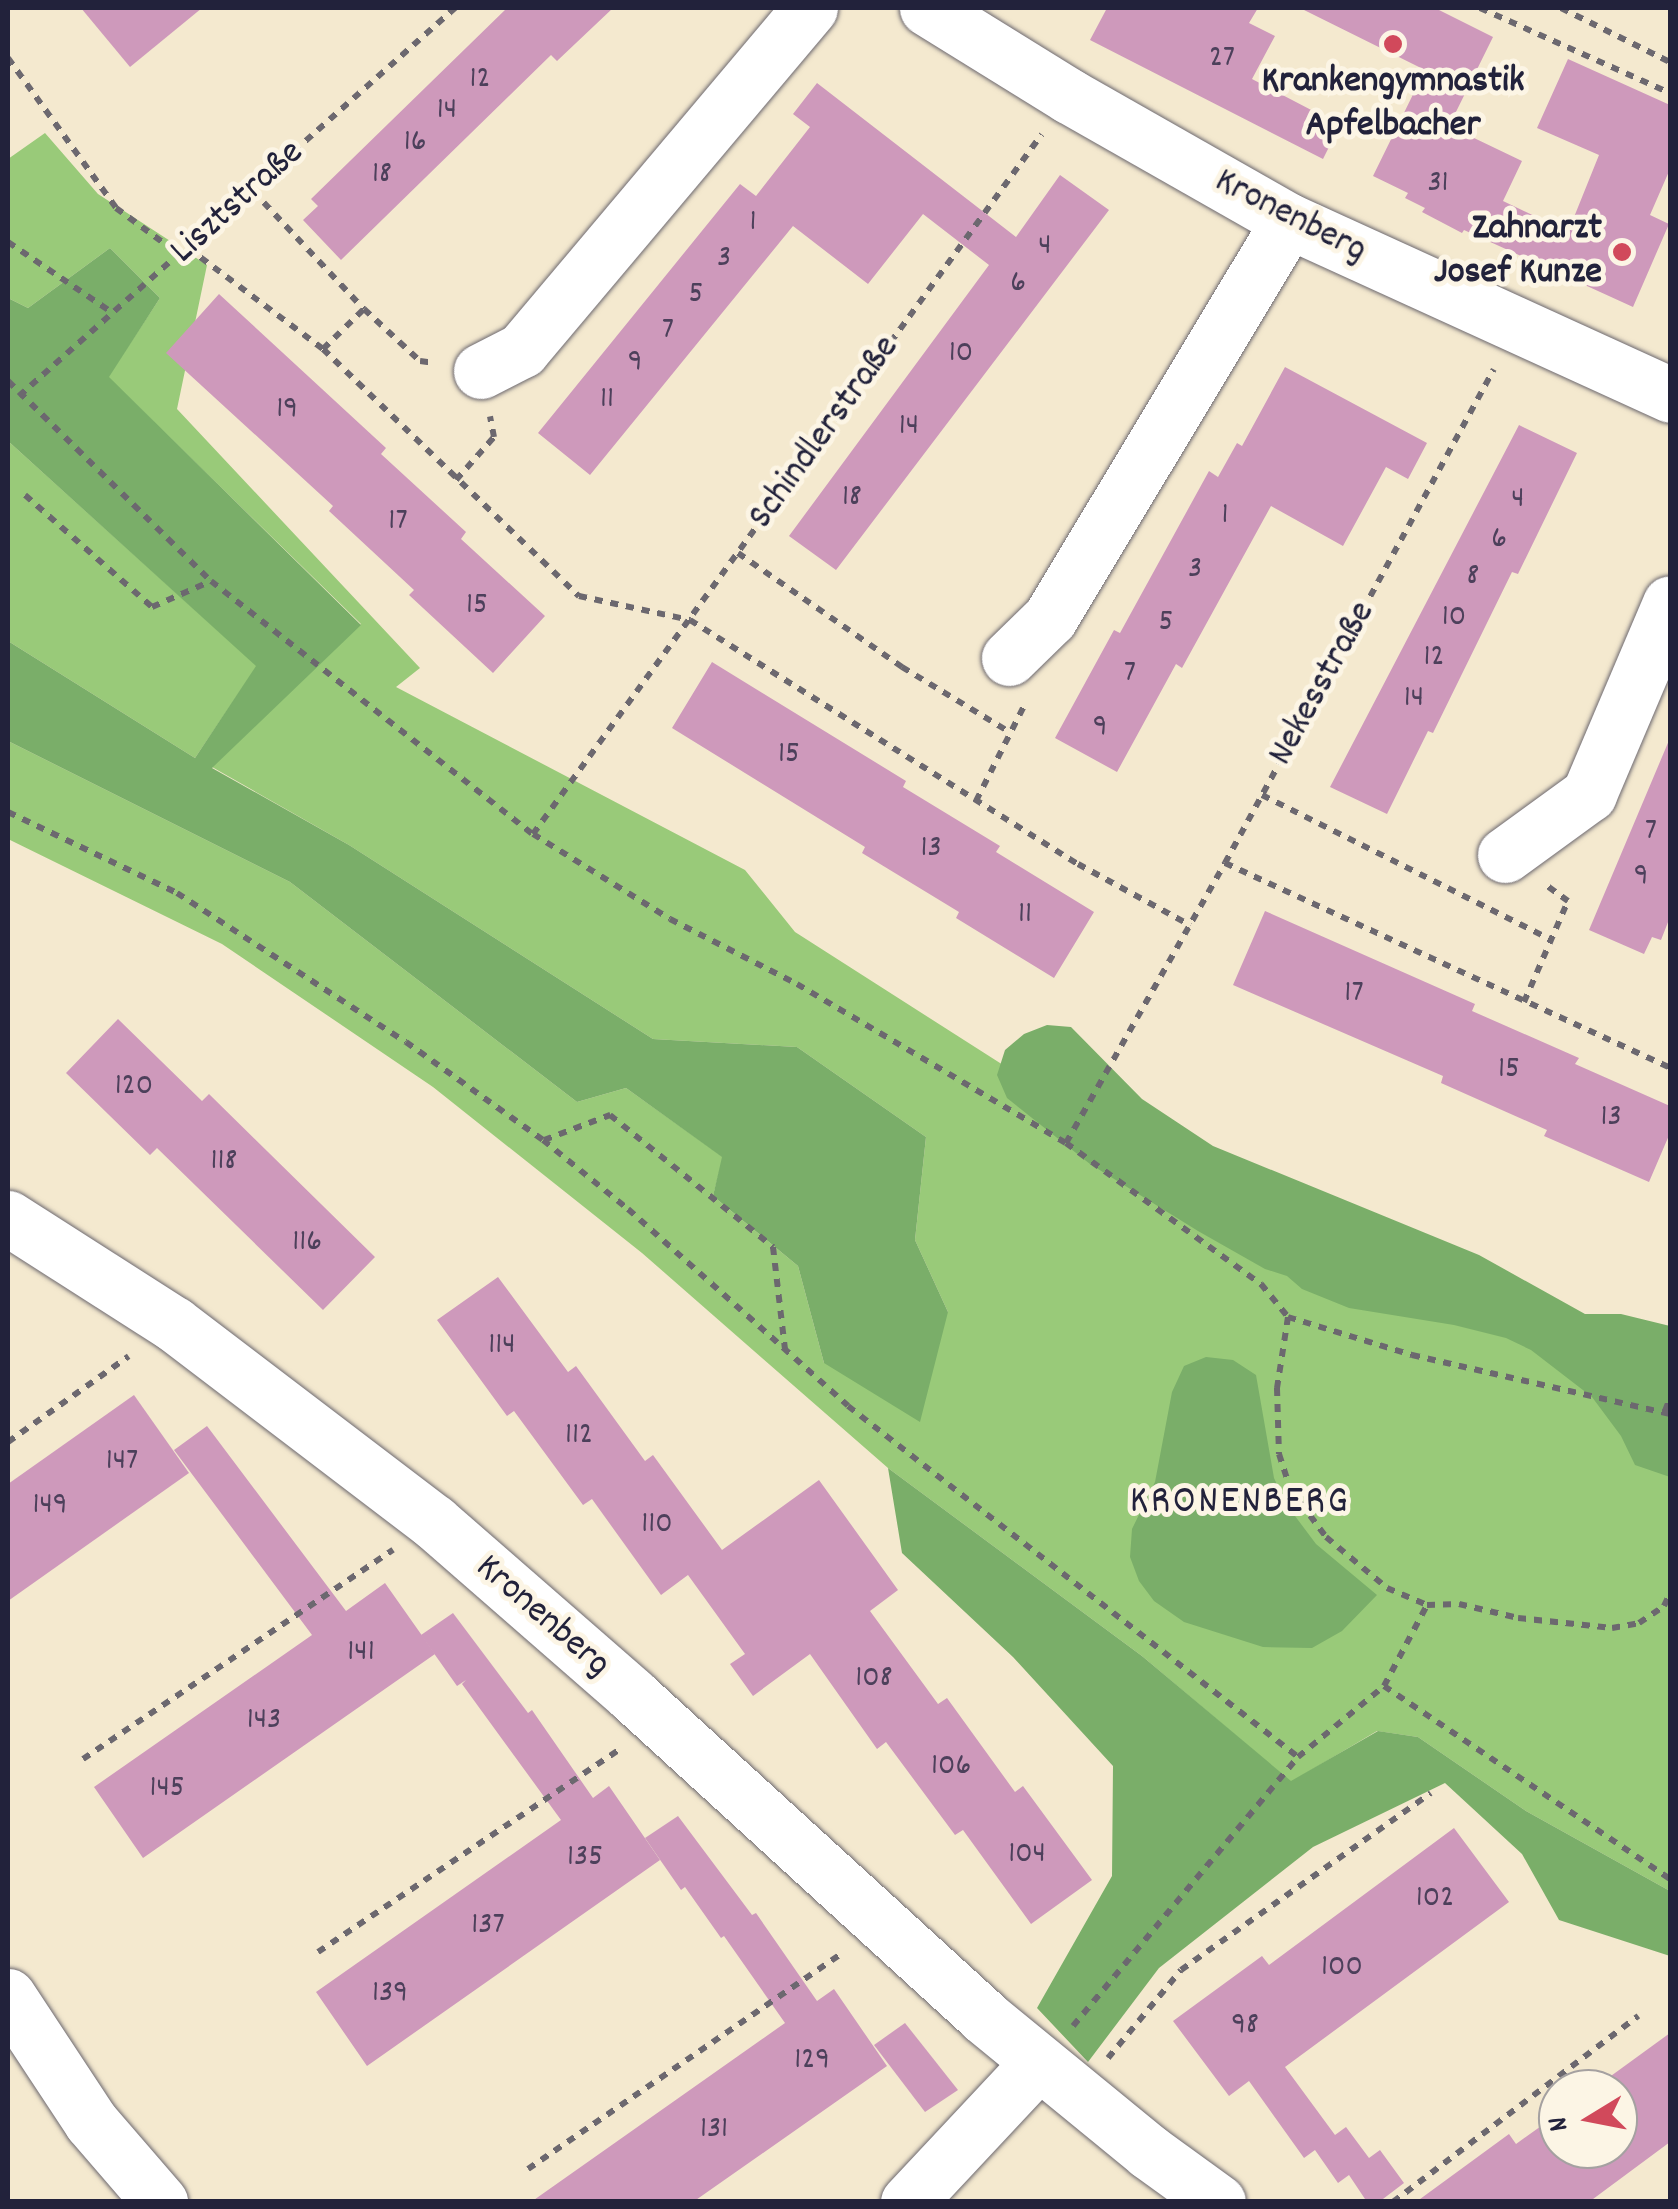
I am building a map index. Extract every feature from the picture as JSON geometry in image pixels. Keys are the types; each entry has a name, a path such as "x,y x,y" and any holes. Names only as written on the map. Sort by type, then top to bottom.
{"street":[{"path":"482,371 522,350 810,8"},
{"name":"Kronenberg","path":"927,8 1069,96 1290,221 1515,328 1670,395"},
{"path":"1010,658 1050,618 1290,221"},
{"path":"1504,855 1589,794 1670,603"},
{"name":"Kronenberg","path":"8,1218 174,1324 434,1522 632,1695 880,1927 1058,2079 1218,2202"},
{"path":"8,1996 91,2122 160,2202"},
{"path":"908,2202 1058,2079"}],"path":[{"name":"Lisztstraße","path":"8,403 253,191 455,8"},
{"path":"1480,8 1670,94"},
{"path":"1561,8 1670,62"},
{"path":"8,58 116,208 180,255"},
{"name":"Schindlerstraße","path":"532,834 1069,96"},
{"path":"253,191 364,309 420,361 482,371 494,437 456,480"},
{"path":"8,242 112,313"},
{"path":"188,248 323,350 578,596 690,620 1078,864 1190,925"},
{"path":"323,350 364,309"},
{"name":"Nekesstraße","path":"1066,1142 1225,863 1515,328"},
{"path":"8,381 18,396 211,581 392,719 532,834 670,919 797,984 1066,1142 1260,1284 1288,1317 1430,1359 1668,1412 1670,1398"},
{"path":"25,494 152,607 211,581"},
{"path":"738,553 902,667 1011,732"},
{"path":"976,801 1028,696 1010,658"},
{"path":"1262,795 1551,940"},
{"path":"8,812 177,893 406,1042 543,1140 628,1209 848,1406 1298,1757"},
{"path":"1504,855 1568,901 1524,1002"},
{"path":"1225,863 1670,1068"},
{"path":"543,1140 610,1115 773,1247 785,1349"},
{"path":"1288,1317 1276,1388 1279,1454 1291,1490 1326,1537 1387,1588 1426,1605 1458,1604 1518,1618 1612,1628 1639,1622 1664,1606 1670,1593"},
{"path":"8,1442 174,1324"},
{"path":"83,1759 434,1522"},
{"path":"1058,2079 1120,1975 1298,1757 1384,1686 1426,1605"},
{"path":"1384,1686 1670,1879"},
{"path":"318,1952 659,1724"},
{"path":"1058,2079 1181,1970 1431,1793"},
{"path":"528,2169 880,1927"},
{"path":"1394,2202 1638,2016"}],"green space":[{"path":"45,133 98,194 207,265 177,409 420,668 396,687 745,870 795,932 1064,1104 1670,1363 1670,1891 1526,1811 1418,1737 1377,1731 1291,1782 1142,1656 888,1468 642,1253 433,1087 222,944 8,839 8,741 290,882 577,1102 626,1088 723,1157 713,1196 798,1266 824,1363 948,1312 915,1240 926,1137 797,1047 653,1039 349,845 212,767 361,624 108,377 160,298 110,248 28,308 8,298 8,159"},
{"path":"110,248 160,298 109,377 361,625 212,768 349,845 653,1039 797,1047 926,1137 915,1240 948,1312 920,1422 824,1363 798,1266 713,1196 722,1157 626,1088 577,1102 290,882 8,741 8,641 195,758 256,666 8,441 8,298 28,308"},
{"path":"8,441 257,666 195,758 8,641"},
{"path":"1047,1025 1071,1027 1142,1099 1213,1146 1479,1255 1585,1314 1621,1314 1670,1326 1670,1477 1635,1465 1621,1436 1592,1397 1531,1350 1506,1338 1454,1325 1349,1308 1302,1289 1287,1276 1265,1269 1198,1231 1090,1164 1007,1098 997,1075 1005,1050 1024,1034"},
{"path":"1206,1357 1233,1360 1256,1375 1274,1478 1286,1504 1316,1544 1377,1595 1342,1631 1312,1648 1263,1647 1184,1622 1154,1601 1139,1581 1130,1557 1132,1529 1155,1482 1172,1392 1184,1366"},
{"path":"888,1468 1142,1656 1291,1781 1378,1731 1418,1737 1526,1811 1670,1891 1670,1956 1559,1920 1522,1854 1445,1783 1313,1847 1159,1968 1088,2062 1037,2008 1112,1876 1113,1766 1013,1657 902,1553"}],"building":[{"path":"81,8 202,8 130,67"},
{"path":"507,8 613,8 557,61 551,55 341,260 303,220 318,206 311,199"},
{"path":"1107,8 1258,8 1249,23 1275,36 1252,79 1340,125 1323,159 1090,40"},
{"path":"1300,8 1435,8 1493,37 1449,126 1522,161 1503,201 1568,232 1599,155 1537,128 1568,59 1670,105 1670,169 1650,215 1669,224 1633,307 1464,230 1462,233 1422,212 1425,208 1405,198 1408,193 1373,176 1425,70"},
{"path":"817,83 1016,237 1060,175 1109,210 836,570 789,536 989,265 923,214 868,284 793,226 590,475 538,433 740,184 756,196 810,127 793,114"},
{"path":"219,294 386,448 381,454 466,532 461,539 545,616 493,673 409,595 414,590 329,511 333,506 166,353"},
{"path":"1285,367 1427,443 1408,479 1386,467 1343,546 1271,506 1182,668 1176,664 1117,772 1055,738 1114,630 1120,633 1209,471 1218,477 1237,443 1242,446"},
{"path":"1519,425 1577,453 1518,574 1512,572 1433,733 1428,731 1387,814 1330,787"},
{"path":"712,662 906,781 903,787 1000,846 996,852 1094,912 1054,978 956,918 959,912 862,853 865,847 672,728"},
{"path":"1670,738 1670,917 1661,940 1652,937 1644,954 1589,930"},
{"path":"1265,911 1475,1004 1472,1011 1579,1058 1575,1064 1670,1106 1670,1133 1649,1182 1544,1136 1547,1130 1441,1083 1443,1076 1233,985"},
{"path":"118,1019 202,1101 209,1094 375,1257 323,1310 157,1148 150,1155 66,1073"},
{"path":"498,1277 568,1372 576,1366 645,1461 653,1455 722,1550 819,1480 898,1590 870,1611 938,1704 947,1698 1015,1792 1023,1786 1092,1880 1031,1924 963,1830 955,1835 886,1742 877,1749 810,1654 753,1696 730,1664 745,1654 688,1575 661,1595 592,1499 583,1505 514,1411 507,1416 437,1320"},
{"path":"134,1395 189,1473 8,1601 8,1484"},
{"path":"207,1426 346,1611 385,1583 435,1654 143,1858 94,1787 312,1635 174,1450"},
{"path":"453,1613 528,1713 532,1710 593,1798 609,1786 660,1860 367,2066 316,1992 561,1820 462,1684 466,1680 457,1686 421,1635"},
{"path":"678,1816 752,1915 756,1913 817,2001 834,1989 887,2066 693,2202 531,2202 785,2023 724,1936 721,1938 685,1887 681,1890 645,1838"},
{"path":"1454,1828 1509,1902 1285,2067 1335,2135 1346,2127 1369,2158 1380,2150 1404,2183 1379,2202 1367,2202 1349,2175 1338,2183 1315,2150 1304,2158 1249,2081 1229,2096 1173,2021 1262,1956 1269,1965"},
{"path":"905,2023 958,2090 925,2112 874,2045"},
{"path":"1670,2033 1670,2142 1638,2166 1638,2069 1620,2069"},
{"path":"1538,2128 1538,2169 1634,2169 1589,2202 1416,2202 1509,2134 1516,2144"}],"place":[{"name":"Krankengymnastik Apfelbacher","path":"1393,44"},
{"name":"Zahnarzt Josef Kunze","path":"1622,252"}],"district":[{"name":"KRONENBERG","path":"1240,1504"}]}
